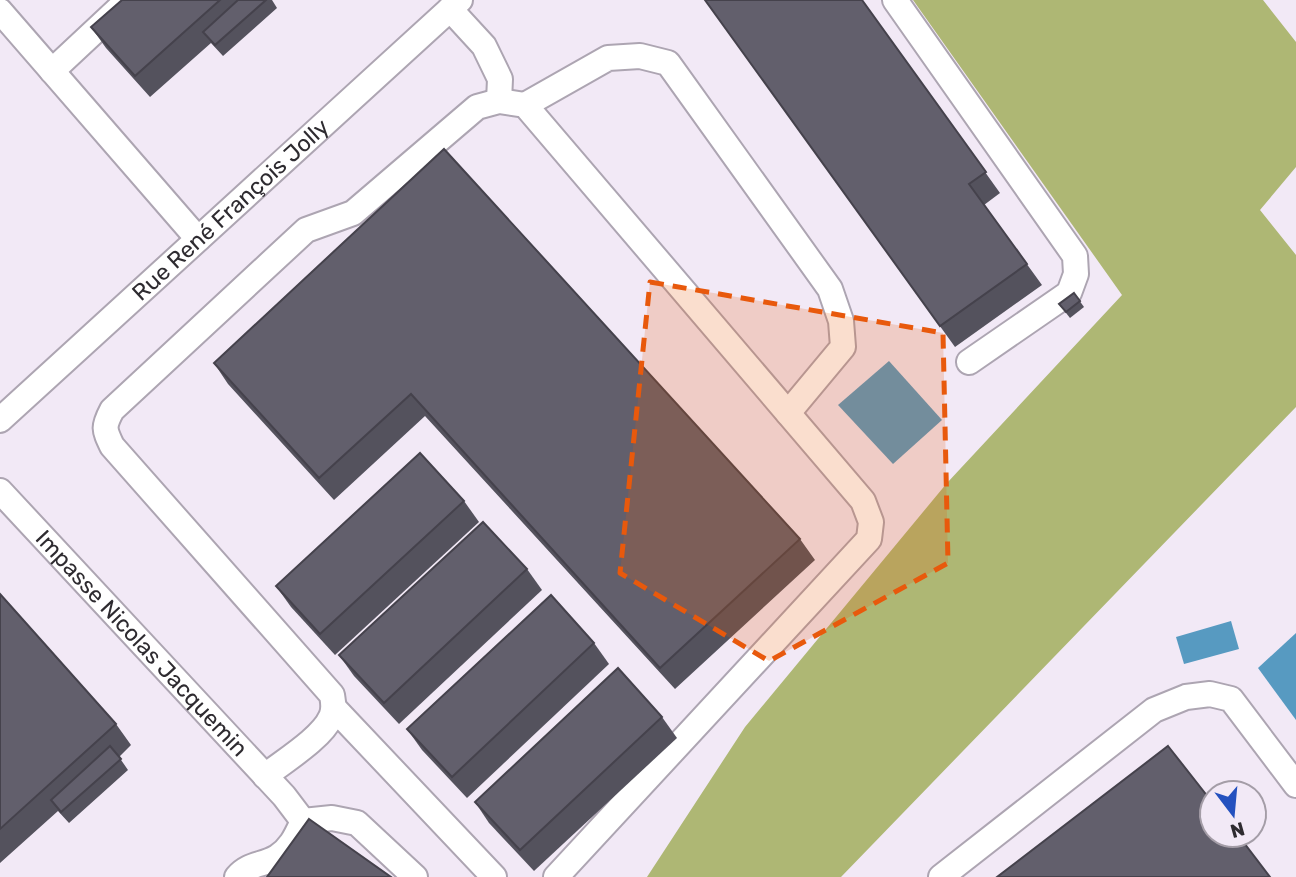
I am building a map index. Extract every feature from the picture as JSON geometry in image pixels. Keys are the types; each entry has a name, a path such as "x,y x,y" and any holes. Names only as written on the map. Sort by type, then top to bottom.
{"street":[{"path":"52,71 128,0"},
{"path":"895,0 1075,256 1076,274 1069,293 969,362"},
{"path":"455,4 484,46 500,79 499,102"},
{"name":"Rue René François Jolly","path":"0,419 455,4"},
{"path":"0,11 198,239"},
{"path":"265,776 314,737 331,719 334,708 332,695 112,446 105,424 112,410 306,230 352,213 477,107 499,102 525,105 608,58 640,56 668,63 830,289 841,321 843,346 788,413"},
{"path":"525,105 863,501 871,522 869,539 556,877"},
{"name":"Impasse Nicolas Jacquemin","path":"0,491 284,796 303,821"},
{"path":"941,877 1154,710 1186,697 1210,694 1231,699 1296,785"},
{"path":"334,708 494,877"},
{"path":"237,877 244,869 275,858 293,843 303,821 332,818 357,823 415,877"}],"highlighted area":[{"path":"650,282 943,333 948,563 769,661 620,573"}],"green space":[{"path":"913,0 1263,0 1296,42 1296,167 1260,210 1296,255 1296,407 841,877 647,877 745,727 947,483 1122,295"}],"water":[{"path":"889,361 942,420 893,464 838,405"},
{"path":"1231,621 1239,649 1184,664 1176,637"},
{"path":"1296,633 1296,720 1258,668"}],"building":[{"path":"122,0 220,0 135,76 91,27"},
{"path":"238,0 266,0 215,45 203,32"},
{"path":"705,0 862,0 986,172 969,184 1027,264 940,326"},
{"path":"444,149 800,539 660,668 411,394 319,478 214,363"},
{"path":"1074,293 1080,301 1066,312 1059,304"},
{"path":"420,453 464,501 320,634 276,586"},
{"path":"483,522 527,569 384,703 339,655"},
{"path":"0,594 116,724 0,829"},
{"path":"551,595 594,643 452,777 407,729"},
{"path":"618,668 662,717 520,850 475,802"},
{"path":"110,746 121,759 61,812 51,800"},
{"path":"1168,746 1198,784 1198,849 1249,849 1270,877 997,877"},
{"path":"309,819 391,877 267,877"}]}
